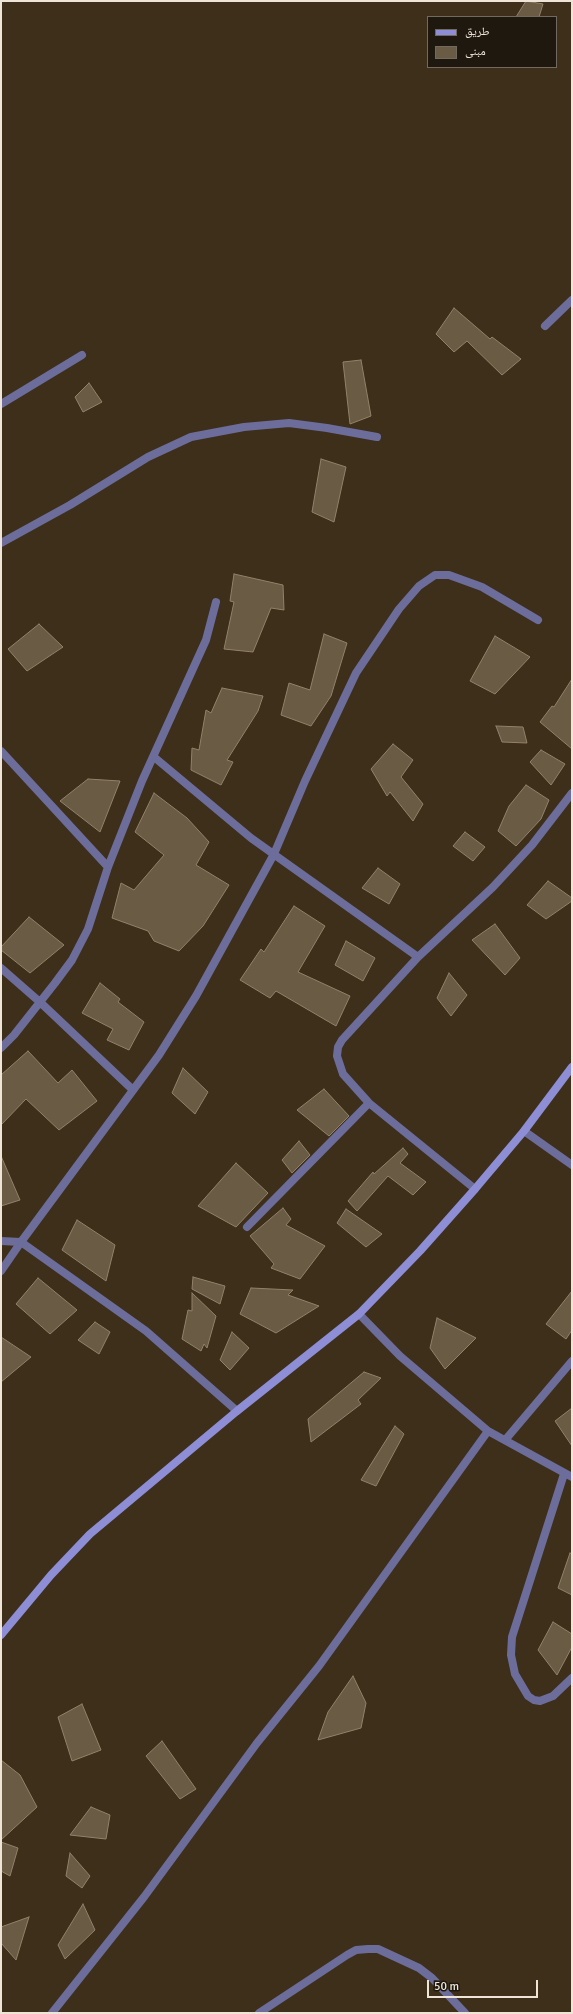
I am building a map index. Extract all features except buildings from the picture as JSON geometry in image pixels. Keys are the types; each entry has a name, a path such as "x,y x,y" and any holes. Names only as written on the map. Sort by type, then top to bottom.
{"main road":[{"path":"1,1636 51,1575 90,1534 237,1411 359,1314 420,1251 475,1189 524,1131 572,1067"}],"street":[{"path":"545,326 572,300"},
{"path":"1,404 82,355"},
{"path":"1,543 70,505 148,457 192,437 244,427 289,423 377,437"},
{"path":"1,1271 132,1090 159,1056 196,996 274,854 305,781 356,673 399,609 420,586 435,575 449,575 482,587 538,620"},
{"path":"1,1048 41,1003 72,960 88,930 108,867 142,781 154,758 206,640 216,602"},
{"path":"1,751 108,867"},
{"path":"154,758 251,838 418,957"},
{"path":"475,1189 369,1103 343,1074 338,1056 338,1047 342,1040 418,957 493,887 532,845 572,793"},
{"path":"1,968 41,1003 132,1090"},
{"path":"246,1228 369,1103"},
{"path":"524,1131 572,1165"},
{"path":"1,1241 21,1242 146,1331 237,1411"},
{"path":"359,1314 400,1356 488,1431 568,1476 512,1637 511,1655 515,1674 528,1696 534,1700 540,1701 553,1696 572,1678"},
{"path":"506,1440 572,1361"},
{"path":"52,2013 144,1897 258,1744 319,1666 488,1431"},
{"path":"259,2013 347,1954 356,1950 368,1949 378,1949 419,1968 432,1978 465,2013"}]}
